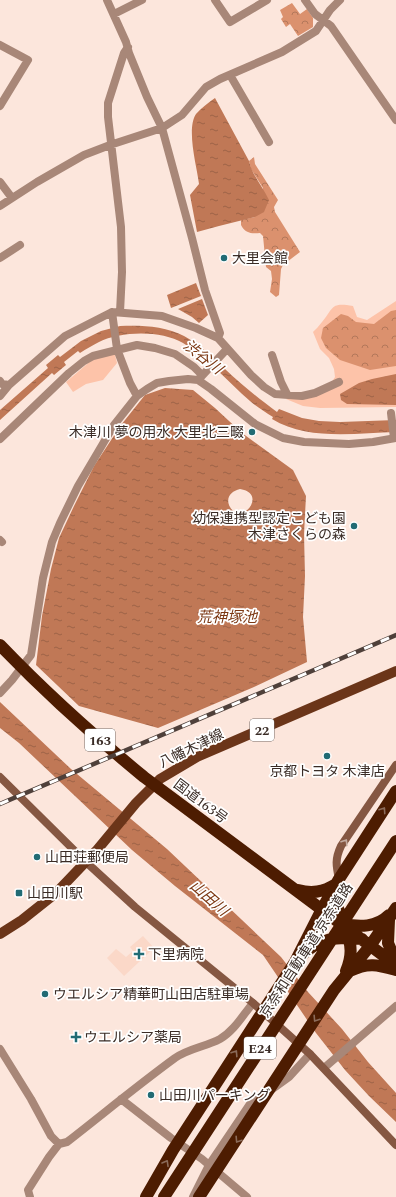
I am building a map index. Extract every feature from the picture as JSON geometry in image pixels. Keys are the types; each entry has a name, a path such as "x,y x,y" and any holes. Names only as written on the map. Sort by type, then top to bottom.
{"highway":[{"name":"国道163号","path":"0,645 28,674 105,745 144,777 396,965"},
{"path":"146,1197 178,1143 295,962 310,943 322,909 338,881 396,791"},
{"name":"京奈和自動車道;京奈道路","path":"164,1197 396,841"},
{"path":"292,887 307,892 314,892 328,888 338,881"},
{"path":"199,1197 343,979 350,958 353,933 336,904 335,897 338,881"},
{"path":"310,943 353,933 393,912"},
{"path":"343,979 353,933 357,926 373,924 387,918 393,912"},
{"path":"393,912 388,943 396,962"},
{"path":"343,979 358,967 372,964 396,970"}],"main road":[{"name":"八幡木津線","path":"0,934 40,907 56,893 97,850 136,803 160,779 197,757 396,671"}],"street":[{"path":"107,0 128,47 147,97 162,128 192,238 204,290 220,333 218,338"},
{"path":"216,0 230,22 267,0"},
{"path":"305,0 315,14 332,26 396,120"},
{"path":"0,206 84,155 110,144 162,128 182,115 206,87 282,52 316,31 322,20 340,0"},
{"path":"114,14 138,1"},
{"path":"0,45 28,60 0,106"},
{"path":"128,47 124,53 108,103 108,117 110,144 121,226 122,272 115,314 117,346 130,383 137,396"},
{"path":"230,75 269,142"},
{"path":"0,182 12,198"},
{"path":"0,258 20,245"},
{"path":"0,396 9,385 65,336 115,314 162,316 196,328 218,338 225,352 264,387 275,394 302,396 315,393 339,382"},
{"path":"0,439 69,373 84,361 117,346 137,345 156,348 175,354 194,367 211,389 255,424 283,438 304,442 349,444 395,438 391,412"},
{"path":"0,693 31,655 43,578 52,542 78,486 114,424 137,396 157,383 202,376 225,352"},
{"path":"272,355 281,382 287,394"},
{"path":"0,381 2,384 9,385"},
{"path":"338,881 336,867 337,856 341,846 396,765"},
{"path":"0,777 86,862 135,907 253,1003 310,1054 396,1145"},
{"path":"30,1197 28,1190 59,1144 67,1142 177,1057 190,1049 220,1039 227,1034 234,1028 253,1003"},
{"path":"324,1068 396,1006"},
{"path":"0,1049 31,1099 51,1136 59,1144"},
{"path":"193,1197 209,1165 250,1104 290,1077 310,1054"},
{"path":"121,1099 171,1138 209,1165 247,1197"}],"shaded area":[{"path":"396,301 396,407 320,408 303,406 286,399 295,394 326,391 335,377 334,369 329,358 320,349 313,332 333,307 340,305 353,306 357,317 367,320"},
{"path":"114,351 117,363 103,380 86,384 73,392 66,382 93,359"},
{"name":"下里病院","path":"143,936 154,948 124,976 107,958 116,949 126,957 133,951 130,947"}],"green space":[{"path":"292,3 300,14 307,9 313,18 313,27 298,36 290,24 286,27 281,19 283,17 280,10"},
{"path":"254,157 255,164 278,200 274,207 275,212 300,252 283,265 281,269 279,295 276,297 270,292 272,279 271,271 266,267 263,236 260,233 251,233 246,231 241,225 241,220 255,217 263,188 251,169 249,161"},
{"path":"396,310 396,366 370,370 340,360 326,348 321,338 323,328 341,314 348,316 356,322 374,324 391,311"}],"water":[{"path":"215,98 269,200 264,212 255,217 197,232 190,195 199,184 192,138 193,121 196,114"},
{"path":"196,283 201,296 171,308 167,295"},
{"path":"202,299 208,315 199,323 178,309"},
{"name":"渋谷川","path":"120,326 161,328 190,339 244,386 277,412 279,409 302,418 319,421 340,422 396,420 396,432 332,434 317,433 286,426 272,419 273,417 242,394 192,349 174,339 153,334 129,334 108,338 80,353 78,351 64,362 66,365 54,375 52,373 0,420 0,410 48,368 46,365 58,355 60,357 81,341 101,331"},
{"path":"396,374 396,405 347,404 341,400 340,394 359,383"},
{"name":"荒神塚池","path":"165,388 193,390 242,433 293,470 306,496 303,617 307,662 254,687 158,728 79,706 36,665 42,616 51,569 59,538 94,466 121,425 145,395","holes":["240,489 248,492 252,496 250,507 241,513 235,512 230,507 228,501 230,495 234,491"]},
{"name":"山田川","path":"0,702 71,769 167,849 281,957 308,992 342,1029 368,1062 396,1093 396,1122 345,1070 316,1033 263,955 132,850 19,743 0,728"}],"railway":[{"path":"0,804 396,635"}],"place":[{"name":"大里会館","path":"224,258"},
{"name":"木津川 夢の用水 大里北三畷","path":"252,432"},
{"name":"幼保連携型認定こども園 木津さくらの森","path":"354,526"},
{"name":"京都トヨタ 木津店","path":"327,756"},
{"name":"山田荘郵便局","path":"37,857"},
{"name":"山田川駅","path":"19,893"},
{"name":"下里病院","path":"139,954"},
{"name":"ウエルシア精華町山田店駐車場","path":"45,994"},
{"name":"ウエルシア薬局","path":"76,1037"},
{"name":"山田川パーキング","path":"151,1095"}]}
